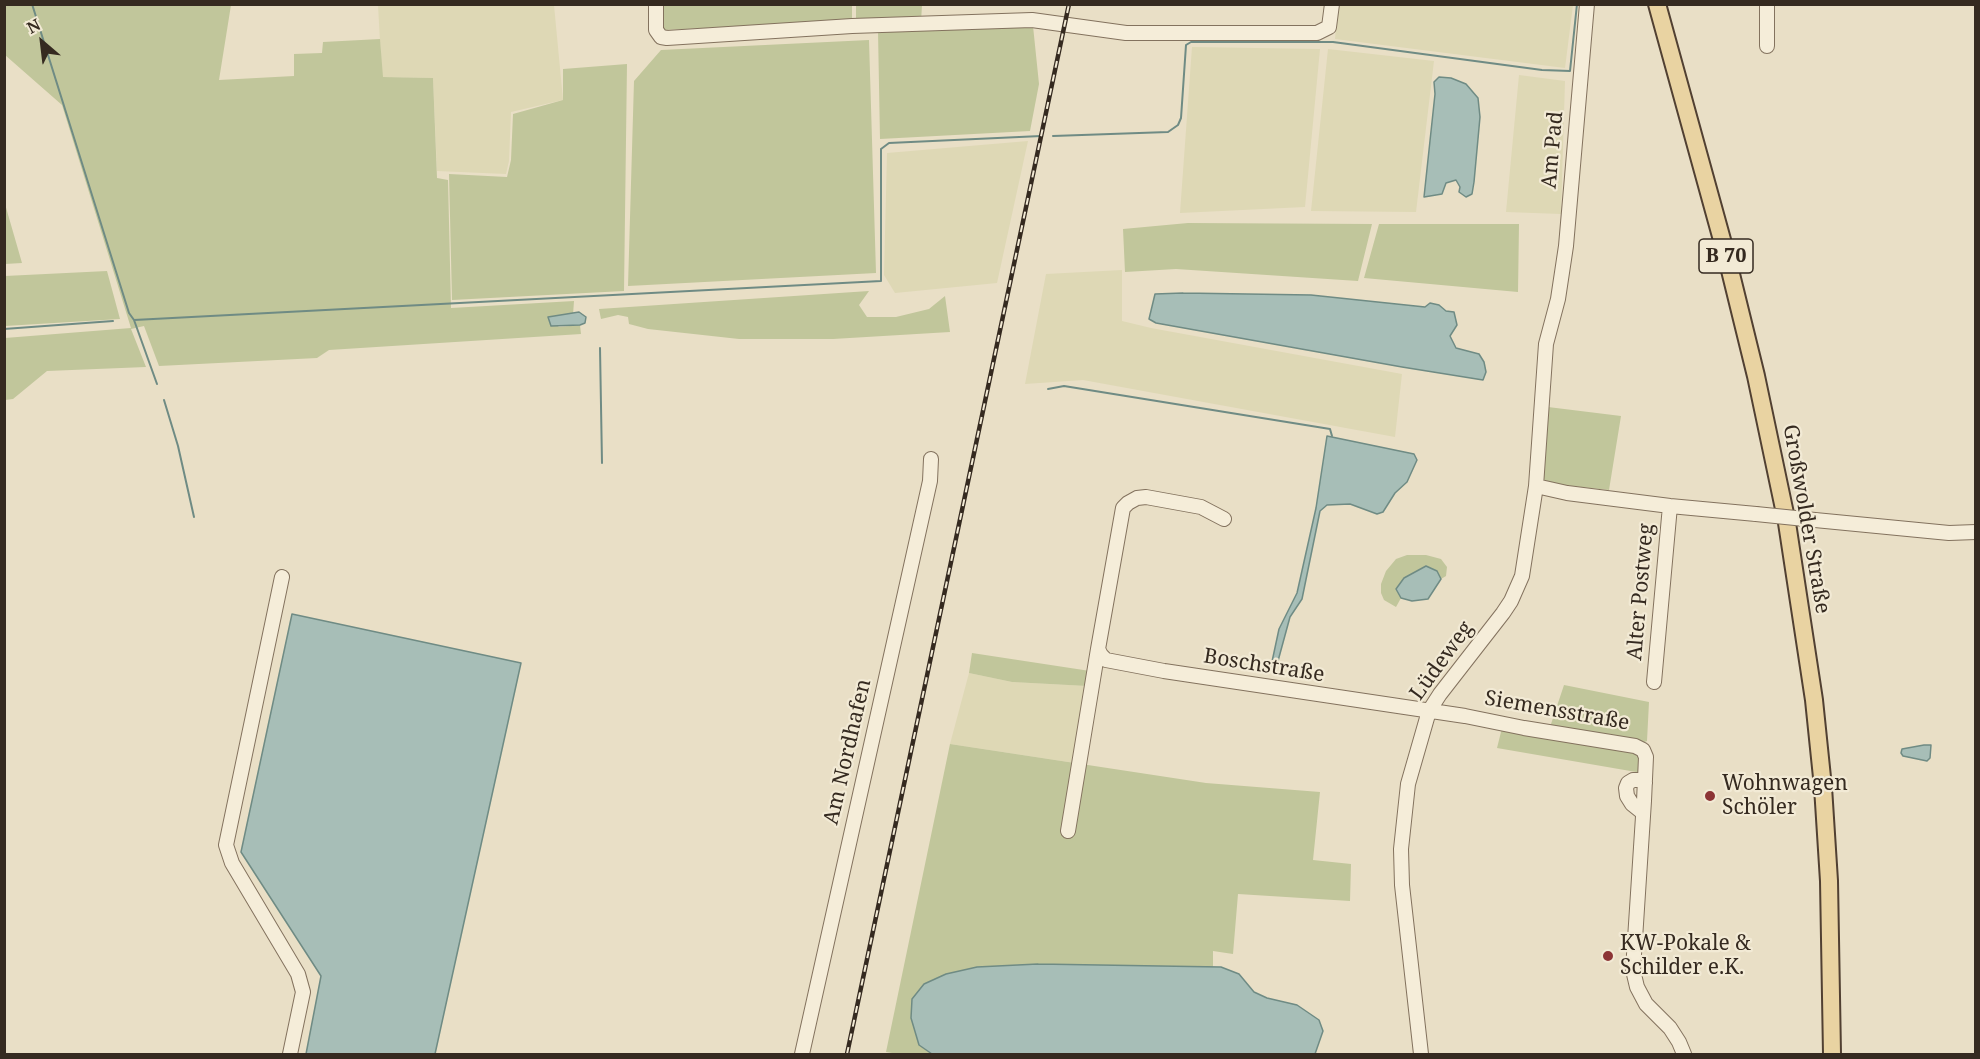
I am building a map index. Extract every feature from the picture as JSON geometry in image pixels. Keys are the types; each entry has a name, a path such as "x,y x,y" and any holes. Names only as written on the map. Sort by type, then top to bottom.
{"main road":[{"name":"Großwolder Straße","path":"1657,4 1754,365 1794,567 1814,700 1823,787 1829,881 1832,1054"}],"street":[{"path":"656,4 656,30 661,37 667,38 954,22 1032,20 1126,33 1317,33 1329,27 1332,4"},
{"name":"Am Pad","path":"1558,299 1569,220 1571,165 1587,4"},
{"path":"1767,4 1767,46"},
{"name":"Lüdeweg","path":"1421,1054 1405,923 1401,849 1408,784 1429,711 1440,693 1503,613 1518,587 1527,552 1536,486 1546,344 1558,299"},
{"name":"Am Nordhafen","path":"802,1054 930,481 931,459"},
{"name":"Alter Postweg","path":"1536,486 1567,493 1670,506 1950,533 1976,532"},
{"path":"1068,831 1123,508 1137,498 1146,497 1201,507 1224,519"},
{"name":"Alter Postweg","path":"1654,682 1670,506"},
{"path":"282,578 226,845 232,862 298,974 303,992 290,1054"},
{"name":"Boschstraße","path":"1098,649 1106,660 1141,667 1429,711"},
{"name":"Siemensstraße","path":"1429,711 1635,746 1643,750 1646,757 1645,783 1633,970 1637,987 1646,1004 1670,1028 1683,1054"}],"shaded area":[{"path":"378,5 554,5 563,100 511,112 509,161 506,174 437,171 433,78 382,77"},
{"path":"1338,5 1573,5 1565,68 1335,39"},
{"path":"1192,47 1320,49 1305,207 1180,213"},
{"path":"1328,49 1434,61 1416,212 1311,211"},
{"path":"1519,75 1565,81 1561,214 1506,212"},
{"path":"1028,141 997,283 895,293 884,275 887,153"},
{"path":"1122,270 1122,321 1402,374 1395,437 1083,380 1025,384 1046,274"},
{"path":"969,673 1012,682 1087,686 1075,763 950,744"}],"green space":[{"path":"4,5 231,5 219,80 294,76 294,54 322,53 323,42 380,39 383,77 433,78 437,178 448,180 451,308 574,301 573,315 548,317 559,327 580,325 581,334 329,350 317,358 159,366 144,326 131,329 146,367 47,371 13,399 5,400 5,338 131,328 62,105 5,55"},
{"path":"664,5 852,5 852,21 664,30"},
{"path":"856,5 922,5 921,22 856,22"},
{"path":"1033,26 1039,84 1030,131 880,139 878,31"},
{"path":"869,40 876,273 628,286 634,81 661,50"},
{"path":"627,64 624,291 452,300 449,174 507,177 511,160 513,114 563,100 563,69"},
{"path":"5,204 22,263 5,264"},
{"path":"1188,223 1372,224 1358,281 1176,269 1125,272 1123,229"},
{"path":"1379,224 1519,224 1518,292 1364,278"},
{"path":"107,271 120,319 5,326 5,276"},
{"path":"869,291 859,305 867,317 896,317 929,309 945,296 950,332 833,339 739,339 648,329 629,324 628,317 618,315 601,319 599,309"},
{"path":"1548,407 1621,416 1609,490 1544,483 1541,478"},
{"path":"1407,555 1426,555 1441,559 1447,567 1446,576 1441,579 1437,571 1396,588 1401,598 1396,607 1384,600 1381,584 1386,571 1396,559"},
{"path":"972,653 1090,671 1087,686 1012,682 969,673"},
{"path":"1564,685 1649,702 1647,741 1640,744 1550,727"},
{"path":"1502,728 1623,747 1641,754 1642,773 1497,748"},
{"path":"950,744 1206,783 1320,792 1313,860 1351,864 1350,901 1238,894 1233,954 1213,951 1213,967 1038,964 1012,966 919,1045 932,1054 886,1052"}],"water":[{"path":"1439,77 1451,78 1466,84 1478,98 1480,117 1474,182 1472,194 1466,197 1459,192 1460,187 1456,180 1446,183 1442,194 1424,197 1435,94 1434,82"},
{"path":"1155,294 1311,295 1425,307 1430,303 1439,305 1446,311 1454,312 1457,325 1450,336 1456,348 1479,354 1486,372 1483,380 1156,323 1149,319"},
{"path":"579,312 586,317 585,323 580,325 551,326 548,317"},
{"path":"1327,436 1414,454 1417,460 1407,482 1395,493 1383,512 1377,514 1350,504 1327,505 1320,511 1302,599 1290,617 1275,672 1270,671 1279,629 1297,593 1316,508"},
{"path":"1426,566 1437,571 1441,579 1428,599 1412,601 1401,598 1396,589 1404,578"},
{"path":"292,614 521,663 435,1054 306,1054 321,976 241,852"},
{"path":"1931,745 1930,758 1927,761 1903,756 1901,753 1902,749"},
{"path":"1038,964 1221,967 1239,974 1254,992 1267,998 1297,1005 1319,1020 1323,1031 1315,1054 932,1054 919,1045 911,1018 912,999 924,984 946,974 977,967"}],"waterway":[{"path":"32,4 129,313 134,320 881,281 881,149 889,143 1041,136"},
{"path":"1053,136 1168,132 1178,125 1181,118 1186,45 1191,42 1333,42 1542,70 1570,71 1577,4"},
{"path":"134,320 157,384"},
{"path":"4,329 113,321"},
{"path":"600,348 602,463"},
{"path":"1048,389 1064,386 1330,429 1332,436"},
{"path":"164,400 178,446 194,517"}],"railway":[{"path":"847,1054 1069,4"}],"place":[{"name":"Wohnwagen Schöler","path":"1710,796"},
{"name":"KW-Pokale & Schilder e.K.","path":"1608,956"}]}
